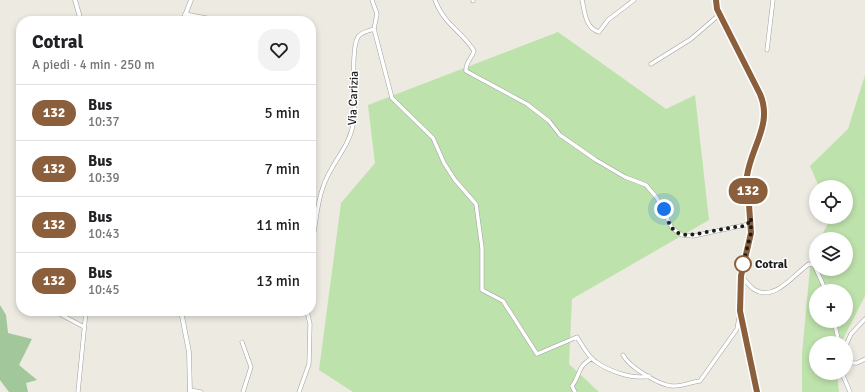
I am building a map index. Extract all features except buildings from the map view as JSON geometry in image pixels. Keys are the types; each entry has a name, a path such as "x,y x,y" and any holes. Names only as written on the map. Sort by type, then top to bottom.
{"main road":[{"path":"716,0 720,14 764,106 762,130 748,167 747,176 751,233 741,276 740,311 757,392"}],"street":[{"path":"75,0 80,16"},
{"path":"191,0 186,14 196,16"},
{"path":"372,0 377,14 374,29 392,98 433,138 444,163 455,180 476,204 482,248 482,290 503,301 537,354 577,337 595,361 626,374 643,377 649,376"},
{"path":"435,0 438,8 451,26 474,51 467,64 466,71 527,104 549,122 560,135 596,160 625,177 646,185 657,198 673,229 682,235 693,236 745,225 748,224 749,219 751,219"},
{"path":"582,0 586,20 595,31 599,32 608,20 634,0"},
{"path":"767,50 773,0"},
{"path":"651,64 695,36 720,14"},
{"name":"Via Carizia","path":"316,222 323,187 332,168 348,145 353,129 354,64 358,38 362,34 374,29"},
{"path":"741,276 754,290 767,292 776,290 788,282 809,264"},
{"path":"623,355 626,362 665,384 674,386 700,381 737,329 740,311"},
{"path":"63,316 84,327"},
{"path":"78,392 85,316"},
{"path":"182,316 189,352 190,391 201,392"},
{"path":"299,392 309,364 310,324 308,316"},
{"path":"850,336 865,319"},
{"path":"242,342 252,367 243,392"},
{"path":"575,392 572,386 578,379 578,370 583,364 592,358"},
{"path":"853,363 857,363 865,359"},
{"path":"845,380 850,392"}],"green space":[{"path":"558,32 666,109 695,95 709,220 572,299 569,364 599,392 353,392 319,370 341,203 375,163 368,105"},
{"path":"865,75 865,296 853,320 853,284 809,284 809,328 849,328 845,336 809,336 809,380 838,380 839,392 802,392 802,354 809,276 853,276 853,232 824,232 828,224 853,224 853,180 816,180 810,166 848,129"},
{"path":"0,305 6,315 8,333 32,339 19,365 37,380 26,383 28,392 9,392 0,380"}],"bus line":[{"name":"132","path":"716,0 717,9 760,94 765,109 762,130 748,167 747,176 751,233 743,263 740,287 740,311 757,392"}],"place":[{"name":"Cotral","path":"743,264"}],"route":[{"path":"664,209 671,227 682,235 693,236 730,227 744,226 748,224 749,219 751,219 751,233 743,264"}]}
